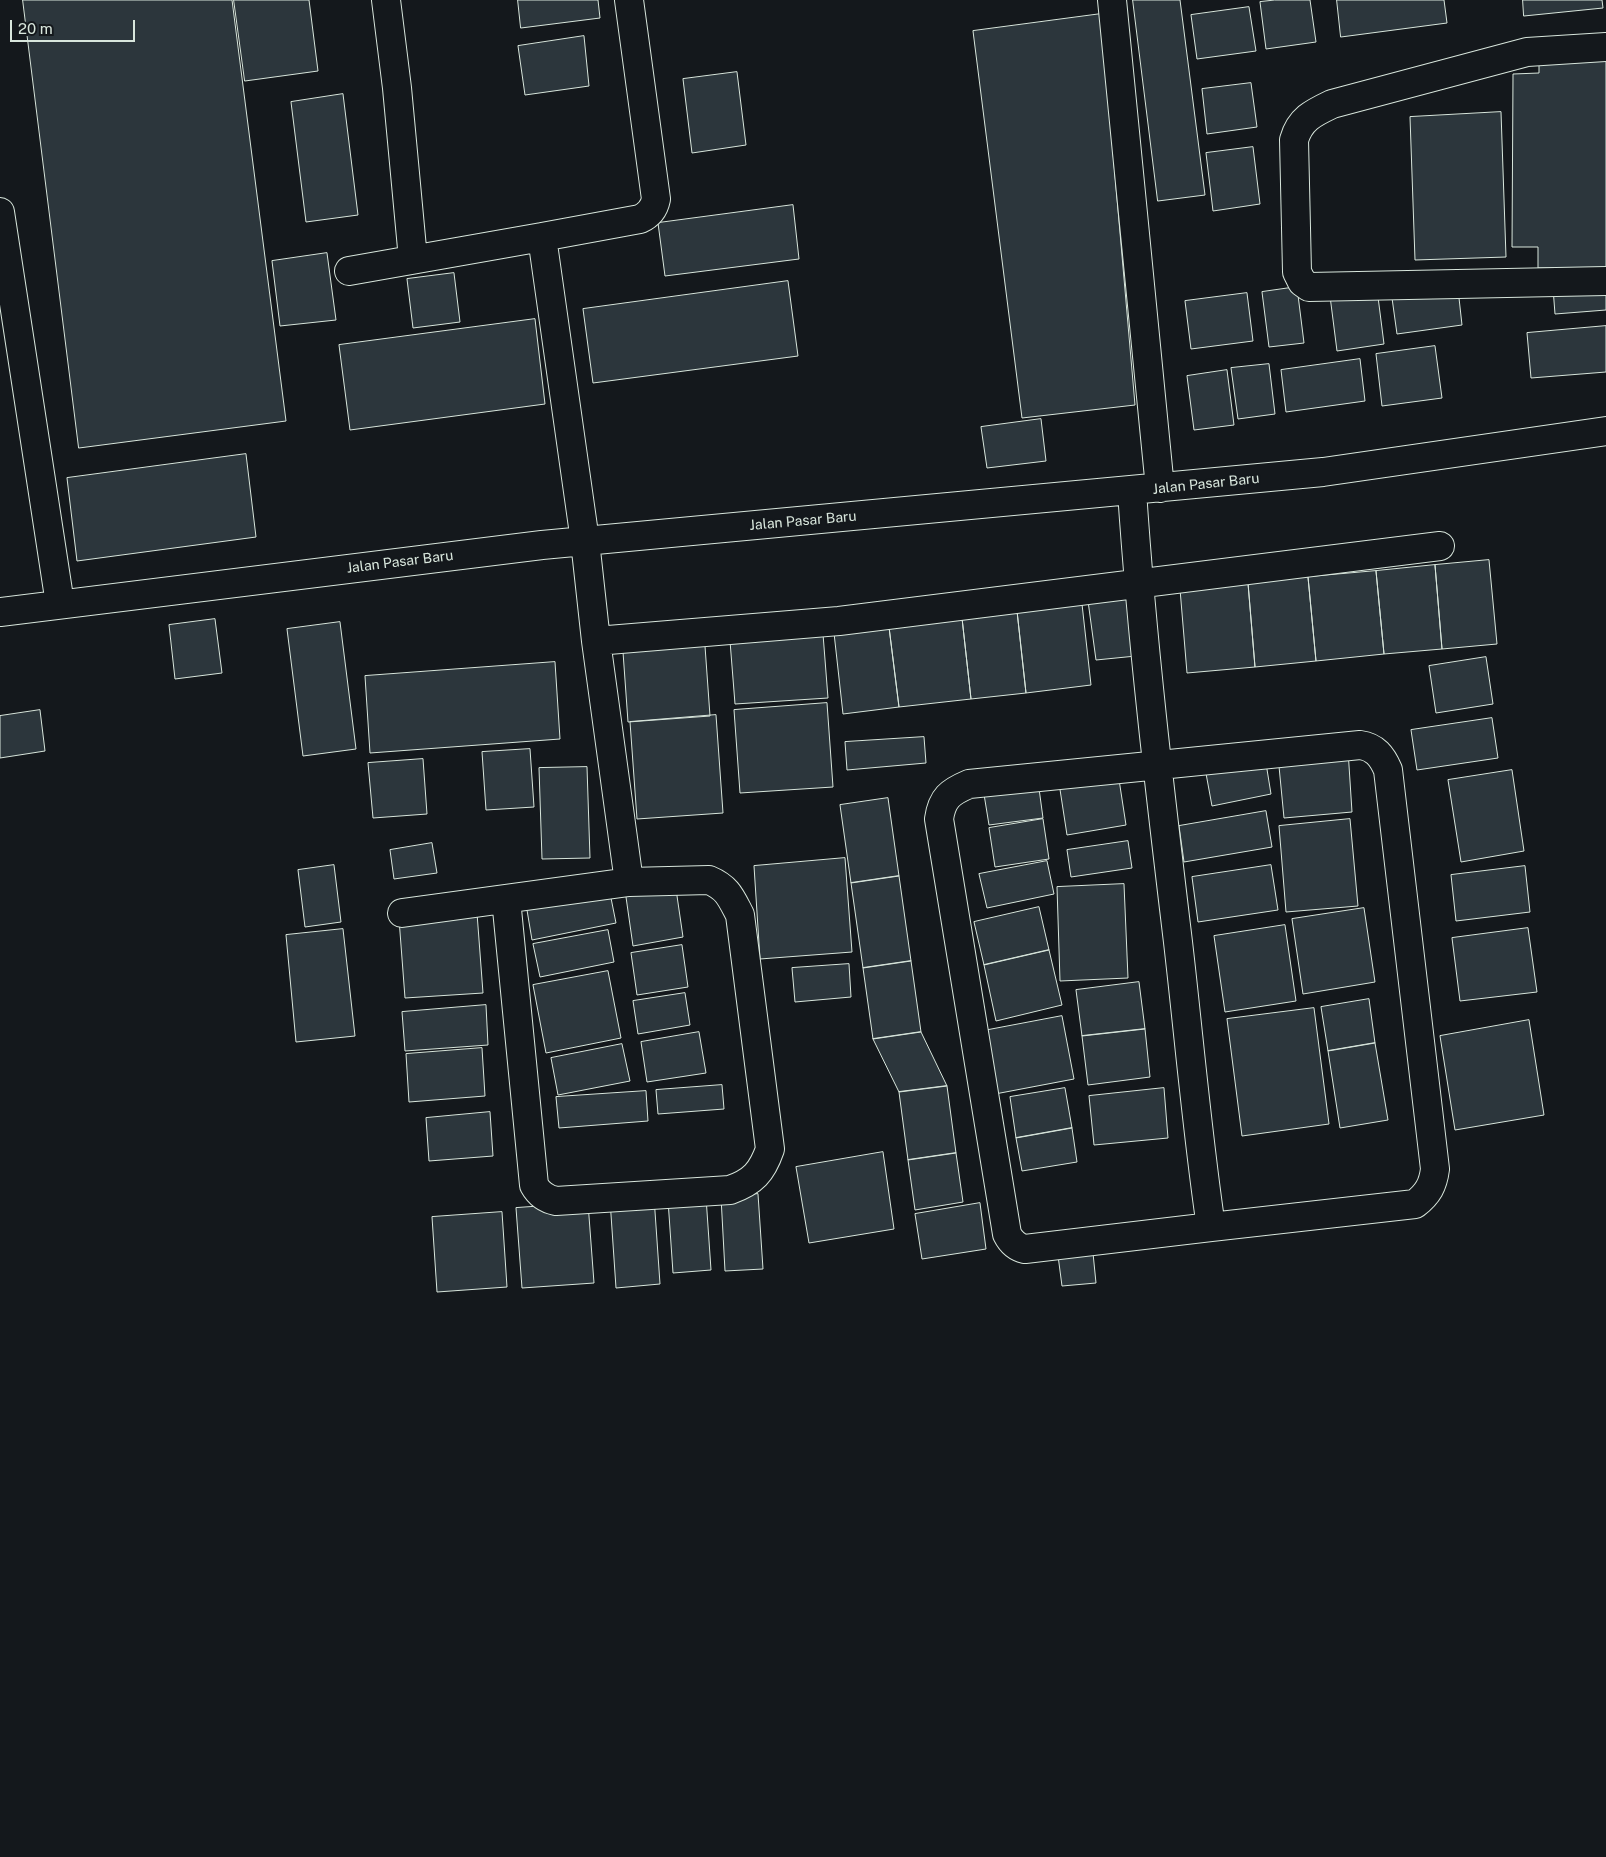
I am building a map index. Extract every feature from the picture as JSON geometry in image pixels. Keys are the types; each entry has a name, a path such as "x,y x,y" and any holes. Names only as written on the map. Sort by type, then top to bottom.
{"street":[{"path":"386,0 397,88 413,259"},
{"path":"349,271 640,219 646,216 656,200 629,0"},
{"path":"1112,0 1160,488"},
{"path":"1606,47 1527,52 1332,104 1311,114 1297,128 1294,140 1297,272 1302,282 1309,287 1606,281"},
{"path":"0,212 60,604"},
{"path":"542,237 585,541 596,641 629,882"},
{"name":"Jalan Pasar Baru","path":"0,612 542,545 1323,472 1606,431"},
{"path":"1132,491 1138,585 1157,764 1200,1155 1211,1227"},
{"path":"596,641 839,621 1440,546"},
{"path":"1365,746 1379,753 1385,762 1388,770 1435,1169 1434,1180 1430,1190 1415,1204 1025,1249 1010,1241 1007,1234 939,819 940,808 954,791 969,784 1157,764 1365,746"},
{"path":"402,913 629,882 709,880 720,884 729,894 740,915 770,1149 764,1164 755,1177 744,1185 730,1190 556,1201 550,1200 539,1192 534,1185 506,900"}],"building":[{"path":"23,0 232,0 286,421 79,448"},
{"path":"234,0 309,0 318,71 245,81"},
{"path":"518,0 598,0 600,18 521,28"},
{"path":"1133,0 1180,0 1205,195 1158,201"},
{"path":"1310,0 1316,42 1266,49 1260,2"},
{"path":"1337,0 1444,0 1447,23 1341,37"},
{"path":"1523,0 1602,0 1603,8 1524,16"},
{"path":"1249,7 1256,51 1197,59 1191,15"},
{"path":"1101,14 1135,405 1022,418 973,31"},
{"path":"584,36 589,86 525,95 518,46"},
{"path":"1606,59 1606,268 1538,268 1538,247 1512,247 1513,74 1539,73 1539,60"},
{"path":"737,72 746,145 692,153 683,79"},
{"path":"1251,83 1257,127 1207,134 1202,89"},
{"path":"343,94 358,215 306,222 291,102"},
{"path":"1501,112 1506,257 1415,260 1410,117"},
{"path":"1253,147 1260,204 1213,211 1206,153"},
{"path":"793,205 799,259 665,276 658,223"},
{"path":"327,253 336,320 280,326 272,261"},
{"path":"454,273 460,322 413,328 407,279"},
{"path":"788,281 798,356 593,383 583,309"},
{"path":"1606,284 1606,310 1555,314 1553,288"},
{"path":"1297,287 1304,343 1269,347 1262,292"},
{"path":"1377,289 1384,344 1337,351 1330,296"},
{"path":"1458,289 1462,325 1397,334 1392,298"},
{"path":"1247,293 1253,341 1191,349 1185,301"},
{"path":"535,319 545,404 350,430 339,345"},
{"path":"1606,326 1606,372 1531,378 1527,333"},
{"path":"1435,346 1442,398 1382,406 1376,354"},
{"path":"1360,359 1365,401 1286,412 1281,370"},
{"path":"1269,364 1275,414 1238,419 1231,368"},
{"path":"1227,370 1234,425 1194,430 1187,376"},
{"path":"1041,419 1046,461 987,468 981,427"},
{"path":"246,454 256,537 77,561 67,478"},
{"path":"1489,560 1497,644 1442,649 1435,565"},
{"path":"1435,565 1442,649 1384,654 1376,571"},
{"path":"1376,571 1384,654 1316,661 1308,577"},
{"path":"1308,577 1316,661 1255,667 1248,583"},
{"path":"1248,583 1255,667 1187,673 1180,589"},
{"path":"1129,595 1136,656 1096,660 1088,601"},
{"path":"1082,604 1091,685 1026,693 1017,611"},
{"path":"1017,611 1026,693 971,699 962,618"},
{"path":"962,618 971,699 899,707 889,627"},
{"path":"215,619 222,673 175,679 169,625"},
{"path":"340,622 356,749 303,756 287,629"},
{"path":"889,627 899,707 843,714 834,633"},
{"path":"823,634 828,698 735,704 730,641"},
{"path":"705,646 710,716 628,722 623,652"},
{"path":"1486,657 1493,704 1436,713 1429,666"},
{"path":"555,662 560,739 370,753 365,676"},
{"path":"827,703 833,787 740,793 734,710"},
{"path":"40,710 45,751 0,758 0,716"},
{"path":"716,715 723,813 637,819 630,722"},
{"path":"1492,718 1498,758 1417,770 1411,730"},
{"path":"924,737 926,763 847,770 845,742"},
{"path":"530,749 534,807 486,810 482,752"},
{"path":"1348,750 1352,812 1284,818 1278,756"},
{"path":"1265,757 1271,794 1212,806 1205,768"},
{"path":"423,759 427,814 373,818 368,763"},
{"path":"587,767 590,858 542,859 539,768"},
{"path":"1512,770 1524,851 1461,862 1448,780"},
{"path":"1118,773 1126,825 1067,835 1059,783"},
{"path":"1038,781 1043,818 989,825 983,788"},
{"path":"888,798 899,876 851,883 840,805"},
{"path":"1266,811 1272,847 1184,862 1179,826"},
{"path":"1043,819 1049,859 995,867 989,828"},
{"path":"1350,819 1358,906 1286,912 1279,826"},
{"path":"1128,841 1132,868 1071,877 1067,850"},
{"path":"432,843 437,873 394,879 390,850"},
{"path":"845,858 852,952 760,959 754,866"},
{"path":"1047,861 1054,894 987,908 979,874"},
{"path":"334,865 341,922 305,927 298,870"},
{"path":"1271,865 1278,910 1198,922 1192,877"},
{"path":"1525,866 1530,912 1456,921 1451,875"},
{"path":"899,876 911,961 863,968 851,883"},
{"path":"1124,884 1128,978 1060,981 1057,887"},
{"path":"676,889 683,937 633,946 626,897"},
{"path":"610,893 616,923 532,940 527,910"},
{"path":"1039,907 1049,950 984,965 974,922"},
{"path":"1364,908 1375,982 1303,994 1292,919"},
{"path":"477,913 483,993 405,998 399,919"},
{"path":"1285,925 1296,1001 1225,1012 1214,936"},
{"path":"1528,928 1537,992 1460,1001 1452,938"},
{"path":"343,929 355,1036 296,1042 286,935"},
{"path":"608,930 614,962 540,977 533,944"},
{"path":"682,945 688,987 637,995 631,953"},
{"path":"1049,950 1062,1005 996,1021 984,965"},
{"path":"911,961 921,1032 873,1039 863,968"},
{"path":"849,964 851,997 795,1002 792,968"},
{"path":"608,971 621,1038 546,1053 533,985"},
{"path":"1139,982 1145,1029 1082,1036 1076,990"},
{"path":"685,993 690,1025 638,1034 633,1001"},
{"path":"1369,999 1375,1043 1328,1051 1321,1007"},
{"path":"486,1005 488,1045 405,1051 402,1012"},
{"path":"1314,1008 1329,1124 1242,1136 1227,1019"},
{"path":"1062,1016 1074,1079 995,1094 983,1031"},
{"path":"1529,1020 1544,1115 1455,1130 1440,1036"},
{"path":"1145,1029 1150,1077 1088,1085 1082,1036"},
{"path":"699,1032 706,1073 647,1082 641,1042"},
{"path":"921,1032 947,1086 899,1092 873,1039"},
{"path":"1375,1043 1388,1120 1340,1128 1328,1051"},
{"path":"622,1044 630,1081 558,1095 551,1058"},
{"path":"482,1048 485,1096 409,1102 406,1054"},
{"path":"722,1085 724,1109 658,1114 656,1090"},
{"path":"947,1086 956,1153 908,1160 899,1092"},
{"path":"1065,1088 1072,1128 1016,1138 1010,1097"},
{"path":"1164,1088 1168,1138 1094,1145 1089,1096"},
{"path":"646,1091 648,1121 559,1128 556,1097"},
{"path":"490,1112 493,1156 429,1161 426,1118"},
{"path":"1072,1128 1077,1162 1022,1171 1016,1138"},
{"path":"883,1152 894,1229 809,1243 796,1167"},
{"path":"956,1153 963,1202 915,1210 908,1160"},
{"path":"758,1194 763,1269 725,1271 721,1197"},
{"path":"654,1197 660,1284 616,1288 610,1200"},
{"path":"706,1197 711,1270 673,1273 668,1200"},
{"path":"588,1203 594,1283 522,1288 516,1208"},
{"path":"980,1203 986,1249 922,1259 915,1214"},
{"path":"502,1212 507,1287 437,1292 432,1217"},
{"path":"1092,1243 1096,1283 1062,1286 1057,1248"}]}
